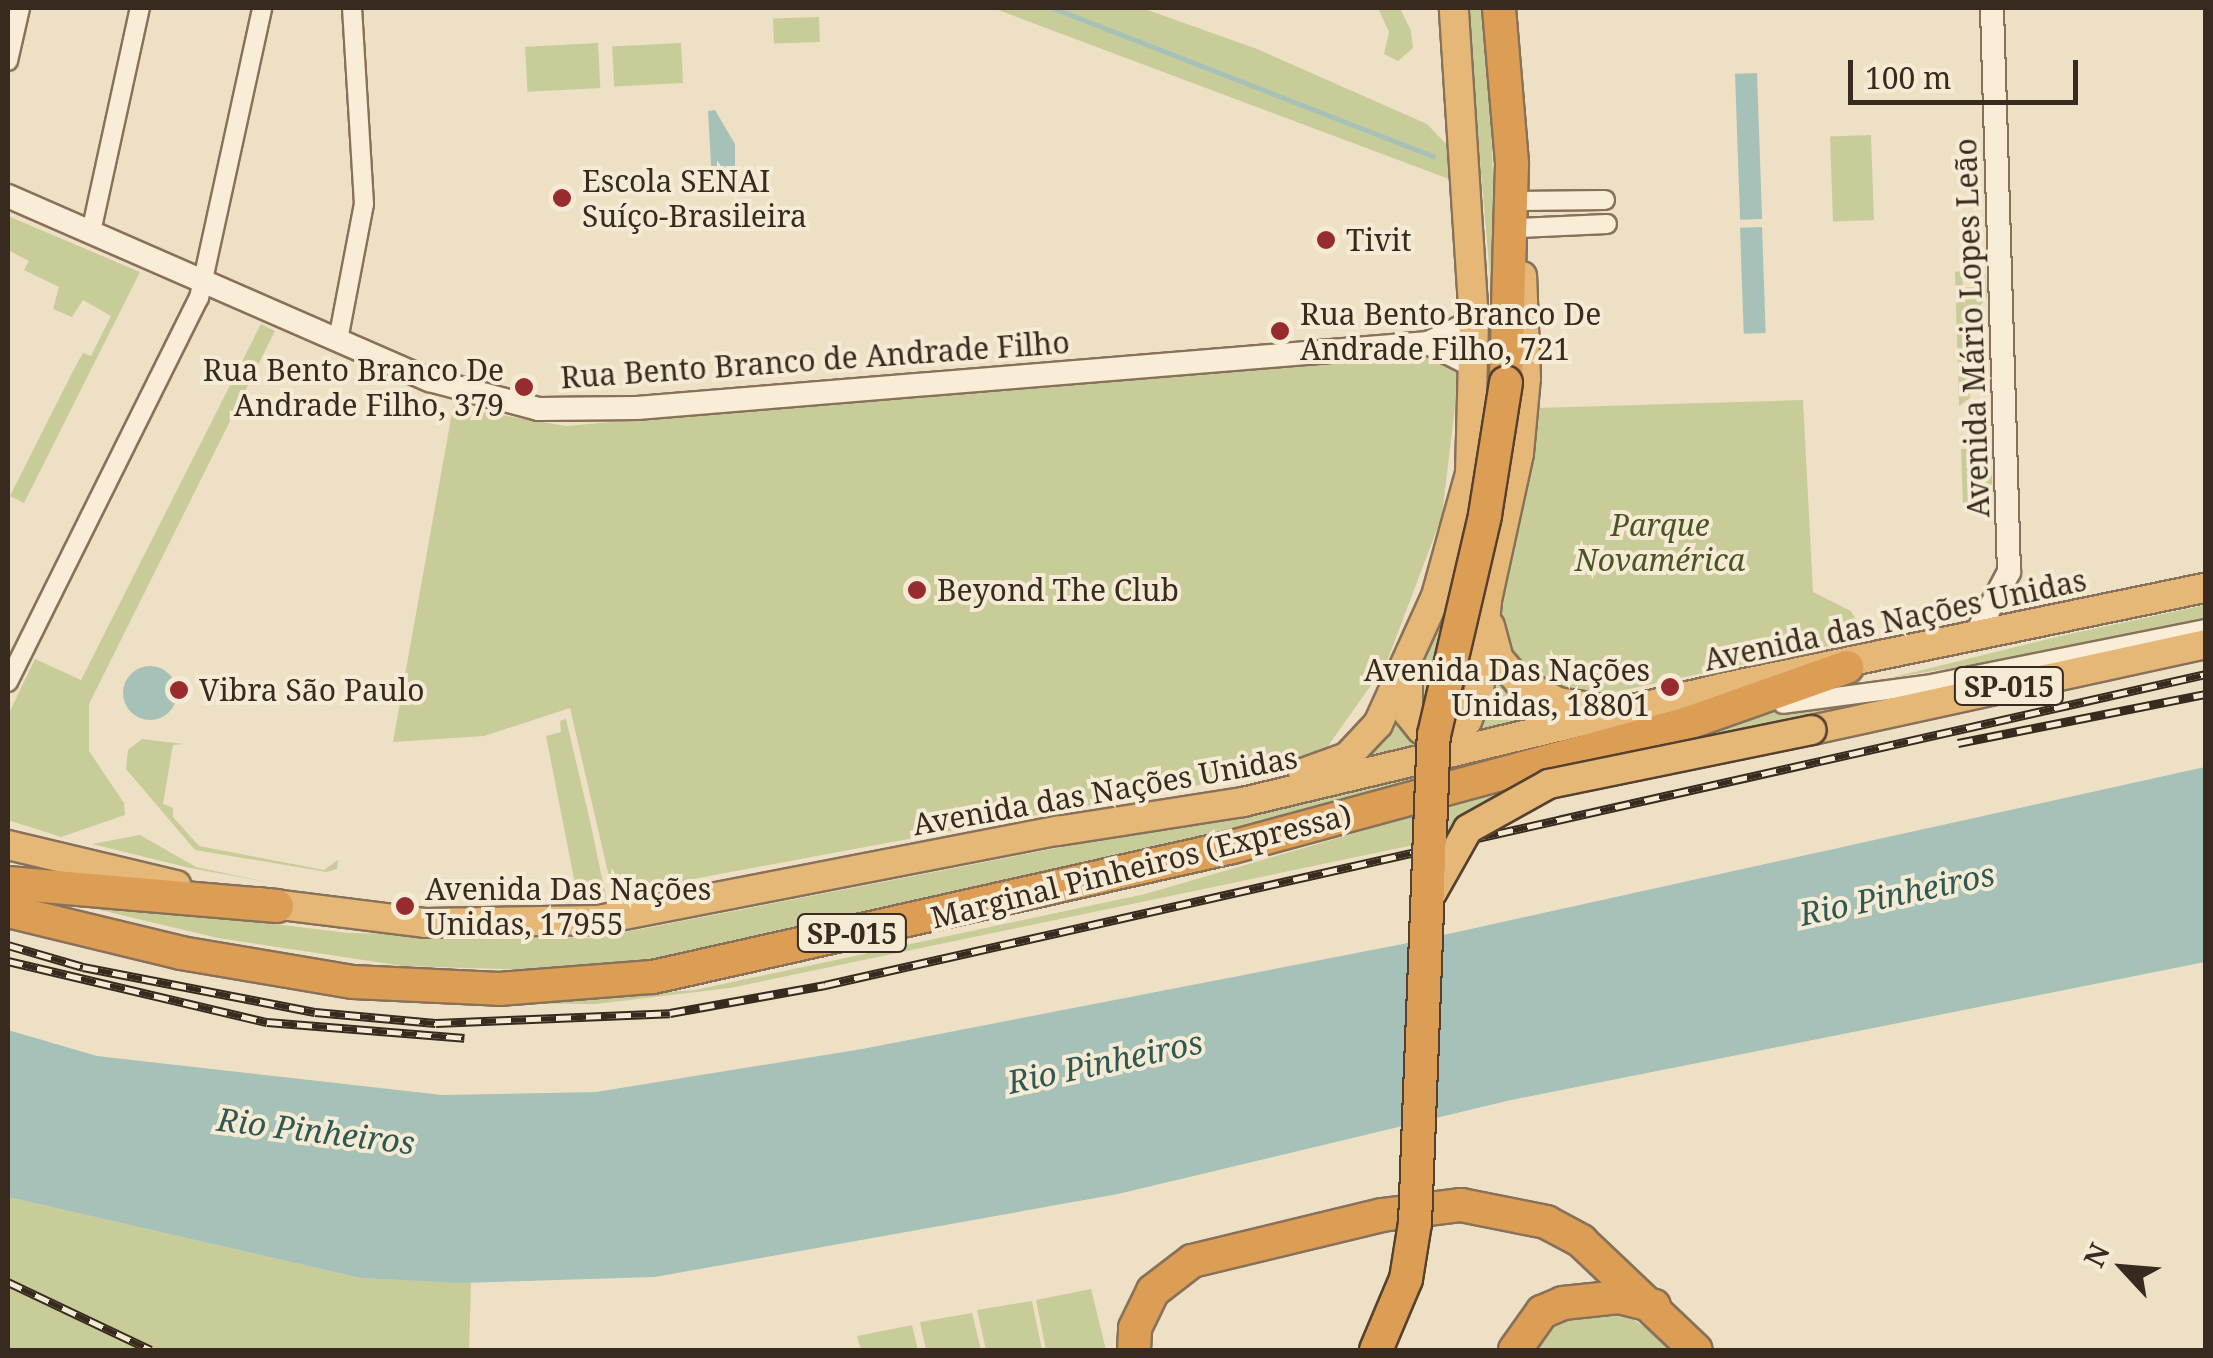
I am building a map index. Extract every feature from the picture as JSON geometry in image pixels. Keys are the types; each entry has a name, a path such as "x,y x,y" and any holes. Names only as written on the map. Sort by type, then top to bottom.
{"highway":[{"path":"1128,820 1347,758 1367,740 1408,664 1460,524 1470,472 1474,321 1454,8"},
{"path":"1408,664 1405,701 1413,721 1430,734 1458,730 1476,705 1487,600 1519,453 1526,378 1519,215 1499,8"},
{"path":"1422,918 1434,735 1496,459 1506,383 1512,164"},
{"name":"Avenida das Nações Unidas","path":"8,845 277,906 425,923 598,920 1243,802 1632,713 1721,688 1847,667 2206,588"},
{"path":"1487,600 1499,659 1518,681 1558,702 1632,713"},
{"name":"SP-015","path":"1376,1350 1406,1279 1415,1223 1422,918 1444,864 1468,829 1534,791 2206,644"},
{"name":"Marginal Pinheiros (Expressa)","path":"8,911 181,953 354,982 498,989 597,984 702,970 1040,894 1684,724 1847,667"},
{"path":"8,883 277,906"},
{"path":"1134,1350 1135,1328 1153,1291 1192,1261 1382,1215 1461,1205 1546,1222 1581,1241 1654,1306 1696,1350"},
{"path":"1515,1350 1542,1312 1563,1302 1619,1297 1654,1306"}],"street":[{"path":"8,61 20,8"},
{"path":"90,232 140,8"},
{"path":"8,682 178,343 202,280 262,8"},
{"path":"338,340 364,204 352,8"},
{"name":"Avenida Mário Lopes Leão","path":"1974,638 2009,572 1992,8"},
{"name":"Rua Bento Branco de Andrade Filho","path":"8,196 462,392 565,410 1428,343 1474,321"},
{"path":"1519,215 1605,200"},
{"path":"1519,215 1606,224"},
{"path":"1428,343 1474,366"},
{"path":"1684,724 2206,629"}],"green space":[{"path":"993,8 1142,8 1257,49 1427,124 1449,147 1457,182"},
{"path":"1378,8 1400,8 1411,31 1413,48 1398,61 1384,54 1389,32"},
{"path":"1467,8 1487,8 1500,378 1468,713 1424,720 1414,679 1483,486 1494,323"},
{"path":"819,17 820,42 774,44 773,19"},
{"path":"598,43 600,88 527,92 525,47"},
{"path":"681,43 683,83 614,87 612,47"},
{"path":"1871,135 1874,220 1833,221 1830,136"},
{"path":"8,216 140,272 24,503 10,496 83,353 91,356 111,316 83,300 72,317 53,309 59,287 24,270 29,261 8,250"},
{"path":"1962,271 1963,288 1983,286 1985,272 1987,297 1969,321 1970,398 1959,406 1955,272"},
{"path":"261,324 275,331 89,704 89,751 124,803 125,815 61,837 8,820 8,715 35,659 81,680"},
{"name":"Beyond The Club","path":"1424,350 1459,373 1442,516 1386,664 1316,763 613,894 570,708 484,736 393,742 453,407 566,426"},
{"name":"Parque Novamérica","path":"1803,400 1813,592 1851,611 1859,625 1856,640 1592,697 1546,688 1513,664 1495,613 1537,408"},
{"path":"1991,448 1993,508 1963,509 1961,449"},
{"path":"2205,605 2205,627 1890,678 2065,635"},
{"path":"1489,661 1568,714 1355,767 1393,715 1446,741"},
{"path":"1950,690 1518,786 1786,708"},
{"path":"566,719 606,897 578,899 546,736 561,732 560,721"},
{"path":"1640,719 1374,799 664,960 533,970 403,966 218,938 37,895 349,933 595,938 1289,803"},
{"path":"142,739 184,744 173,745 163,804 173,808 173,817 199,846 324,870 338,860 337,869 327,872 195,850 126,769 128,750"},
{"path":"1517,786 1470,809 1438,840 730,988 596,1004 413,1003 281,988 137,959 501,1003 695,990 1145,894"},
{"path":"140,835 196,867 272,883 190,868 92,844"},
{"path":"8,1197 360,1278 471,1283 469,1350 8,1350"},
{"path":"1091,1289 1106,1350 1046,1350 1036,1300"},
{"path":"1032,1301 1042,1350 986,1350 977,1310"},
{"path":"972,1313 981,1350 926,1350 920,1322"},
{"path":"1578,1313 1623,1313 1681,1350 1533,1350 1558,1322"},
{"path":"912,1325 918,1350 861,1350 857,1336"}],"water":[{"path":"1757,73 1762,219 1740,220 1735,74"},
{"path":"715,110 735,144 735,182 712,182 708,111"},
{"path":"1762,227 1766,333 1744,334 1740,228"},
{"path":"150,666 169,674 177,693 169,712 150,720 131,712 123,693 131,674"},
{"name":"Rio Pinheiros","path":"2205,767 2205,962 1511,1100 1118,1194 655,1277 461,1283 360,1278 8,1197 8,1030 97,1056 442,1095 596,1092 862,1049 1403,944"}],"waterway":[{"path":"1053,8 1433,156"}],"railway":[{"path":"8,945 83,967 315,1012 436,1023 670,1013 825,985 2206,674"},
{"path":"1958,743 2206,694"},
{"path":"8,961 267,1022 464,1038"},
{"path":"8,1282 151,1350"}],"place":[{"name":"Escola SENAI Suíço-Brasileira","path":"562,198"},
{"name":"Tivit","path":"1326,240"},
{"name":"Rua Bento Branco De Andrade Filho, 721","path":"1280,331"},
{"name":"Rua Bento Branco De Andrade Filho, 379","path":"524,387"},
{"name":"Beyond The Club","path":"917,590"},
{"name":"Avenida Das Nações Unidas, 18801","path":"1670,687"},
{"name":"Vibra São Paulo","path":"179,690"},
{"name":"Avenida Das Nações Unidas, 17955","path":"405,906"}]}
